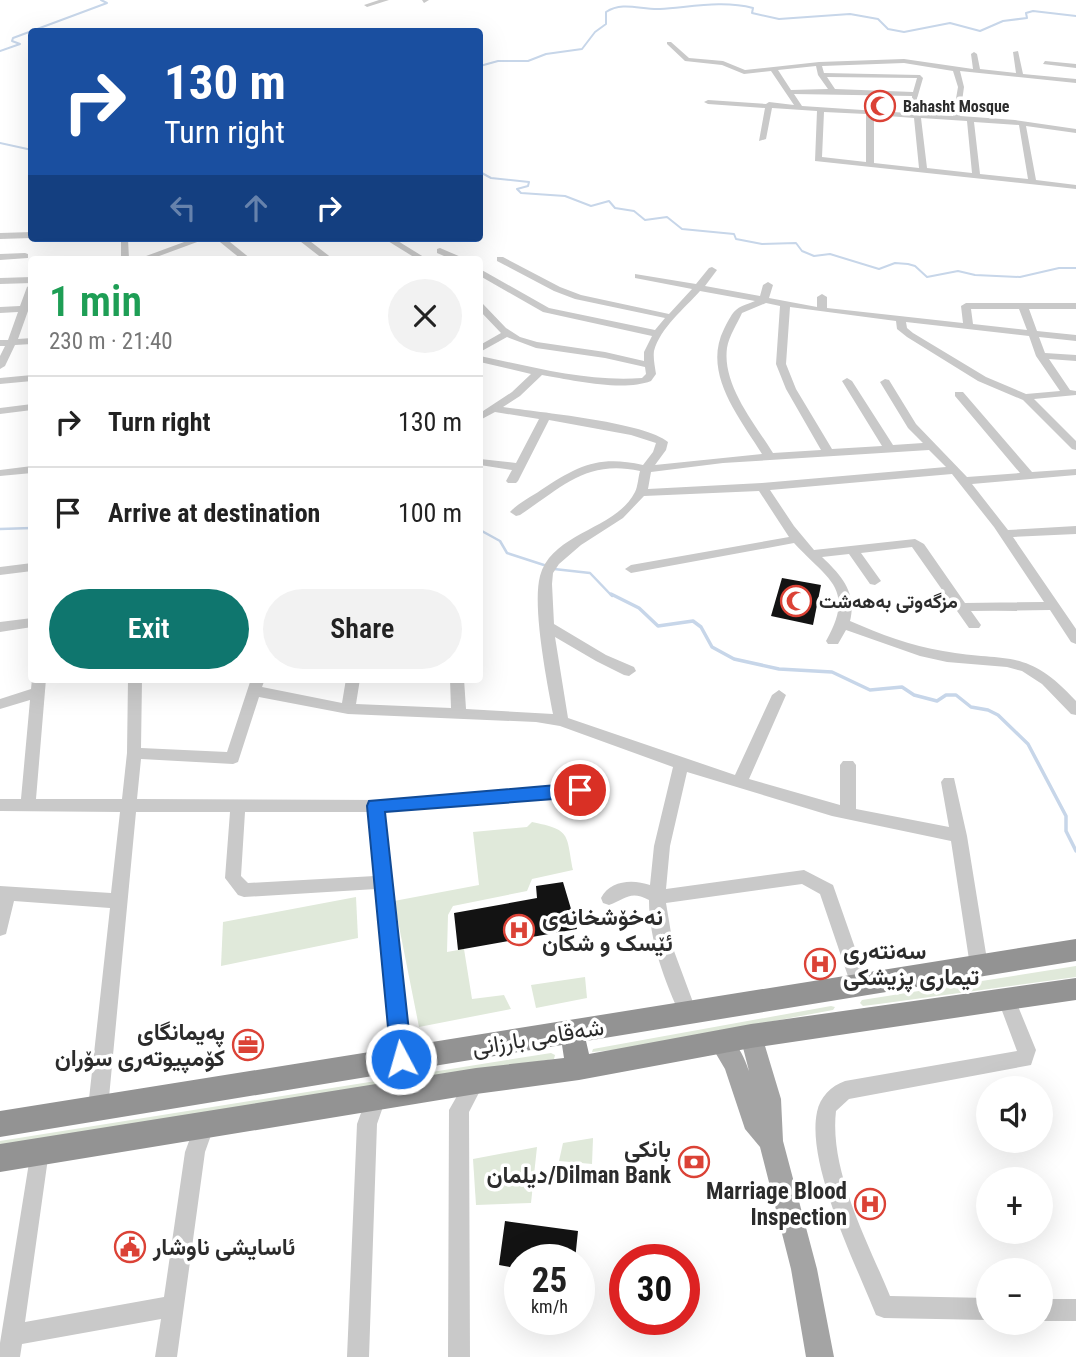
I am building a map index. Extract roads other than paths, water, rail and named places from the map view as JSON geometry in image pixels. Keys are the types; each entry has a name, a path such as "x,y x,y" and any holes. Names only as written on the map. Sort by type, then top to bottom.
{"highway":[{"name":"شەقامی بارزانی","path":"0,1124 1076,950"},
{"path":"850,987 856,1023"},
{"name":"شەقامی بارزانی","path":"0,1158 476,1081 579,1068 751,1036 856,1023 1076,989"},
{"path":"572,1031 579,1068"}],"main road":[{"path":"751,1036 771,1107 771,1141 804,1269 820,1357"},
{"path":"720,1042 735,1063 754,1121 771,1141"}],"street":[{"path":"367,5 386,0"},
{"path":"669,43 687,60 723,63 744,72 819,64 904,61 956,69 1076,80"},
{"path":"1016,52 1020,74"},
{"path":"974,54 977,71"},
{"path":"1045,77 1044,59 1076,66"},
{"path":"819,64 821,75 833,91"},
{"path":"956,69 962,79 957,118"},
{"path":"774,70 799,107"},
{"path":"821,75 918,76 920,78 913,104 923,170"},
{"path":"789,92 833,91 913,104"},
{"path":"862,96 915,94"},
{"path":"862,96 867,112 870,163"},
{"path":"708,102 1022,123 1076,131"},
{"path":"762,139 769,104"},
{"path":"821,108 818,159 1076,187"},
{"path":"970,119 976,176"},
{"path":"1022,123 1032,182"},
{"path":"0,236 28,235"},
{"path":"164,256 195,242"},
{"path":"224,242 243,256"},
{"path":"306,242 325,256"},
{"path":"394,242 418,256"},
{"path":"440,251 451,256"},
{"path":"0,257 25,256"},
{"path":"500,259 578,297 672,317"},
{"path":"483,360 494,365 631,382 648,378 651,374 649,351 658,334 700,289 712,270"},
{"path":"483,274 546,310 658,334"},
{"path":"638,276 818,310 1076,338"},
{"path":"0,281 28,280"},
{"path":"763,301 768,285"},
{"path":"818,310 822,309 822,297"},
{"path":"763,301 738,311 722,348 721,359 733,395 771,457"},
{"path":"786,304 781,365 791,389 828,452"},
{"path":"968,327 966,306 1076,306"},
{"path":"1023,306 1041,356 1072,393"},
{"path":"0,310 27,309 0,366"},
{"path":"483,309 508,333 536,345 605,355 649,365"},
{"path":"901,320 902,329 910,335 982,379 1026,397 1074,443"},
{"path":"483,347 508,333"},
{"path":"0,343 28,341"},
{"path":"1041,356 1076,358"},
{"path":"483,416 494,410 540,371"},
{"path":"0,381 28,378"},
{"path":"847,381 890,449"},
{"path":"885,382 912,426 955,470 1004,534 1076,639"},
{"path":"1026,397 1072,393"},
{"path":"958,394 1028,475"},
{"path":"0,411 28,408"},
{"path":"494,410 656,437 662,442 662,450 646,469 640,494 613,518 557,558 547,571 545,585 548,626 561,721"},
{"path":"512,481 545,418"},
{"path":"516,512 587,467 623,464 646,469 828,452 933,446"},
{"path":"483,462 519,467"},
{"path":"0,473 28,470"},
{"path":"640,494 762,487 955,470"},
{"path":"964,481 1076,472"},
{"path":"762,487 797,539 844,587 847,607 844,624 833,641"},
{"path":"1004,534 1076,530"},
{"path":"631,569 797,539"},
{"path":"811,554 915,543 974,625"},
{"path":"852,549 875,582"},
{"path":"0,571 28,568"},
{"path":"962,607 1055,606"},
{"path":"0,627 28,623"},
{"path":"844,624 891,645 948,657 1008,662 1028,668 1044,677 1076,710"},
{"path":"548,626 601,658 629,671"},
{"path":"98,1108 134,752 135,683"},
{"path":"348,709 352,683"},
{"path":"457,683 459,715"},
{"path":"134,752 233,758 257,685 348,709 536,717 561,721 682,763 848,814 959,836"},
{"path":"0,704 39,686"},
{"path":"28,806 39,686"},
{"path":"740,780 779,695"},
{"path":"682,763 671,806 658,897 660,930 688,1013"},
{"path":"848,765 848,814"},
{"path":"949,782 979,966"},
{"path":"0,805 376,806 580,790"},
{"path":"238,804 233,878 244,890 383,882"},
{"path":"376,806 401,1059"},
{"path":"609,898 615,892 633,887 642,888 658,897 804,877 827,890 850,987"},
{"path":"0,929 4,893 118,901"},
{"path":"976,1309 884,1307 841,1197 831,1159 826,1113 832,1099 845,1090 1024,1059 1027,1051 1007,1000"},
{"path":"460,1357 460,1110 476,1081"},
{"path":"358,1357 367,1124 376,1098"},
{"path":"166,1357 195,1152 205,1124"},
{"path":"39,1151 11,1346 173,1306"},
{"path":"1053,1310 1076,1310"}],"waterway":[{"path":"40,28 107,3 101,0"},
{"path":"483,65 498,61 528,61 546,54 582,49 595,32 606,24 606,12 619,7 660,9 730,4 753,8 752,13 779,19 850,14 878,19 888,29 904,32 950,23 980,31 1003,21 1027,18 1026,13 1033,11 1076,16"},
{"path":"0,51 20,44 12,41 13,38 28,32"},
{"path":"0,143 28,149"},
{"path":"483,174 491,178 529,182 528,186 517,189 521,193 565,196 591,206 609,201 615,208 634,211 645,220 667,217 682,229 734,234 736,239 762,244 796,243 802,251 814,256 830,254 879,269 895,263 908,264 915,266 927,277 958,271 975,275 1020,277 1059,268 1076,268"},
{"path":"0,529 28,528"},
{"path":"483,532 500,541 507,553 547,566"},
{"path":"554,569 590,573 612,596"},
{"path":"611,594 639,608 658,626 693,621 701,627 712,647 734,659 779,669 832,672 870,690 902,687 914,695 937,701 946,695 956,695 971,707 998,715 1028,744 1066,816 1066,831 1076,851"}],"place":[{"name":"Bahasht Mosque","path":"880,106"},
{"name":"مزگەوتی بەهەشت","path":"796,601"},
{"name":"نەخۆشخانەی ئێسک و شکان","path":"519,930"},
{"name":"سەنتەری تیماری پزیشکی","path":"820,964"},
{"name":"پەیمانگای کۆمپیوتەری سۆران","path":"248,1045"},
{"name":"بانکی دیلمان/Dilman Bank","path":"694,1162"},
{"name":"Marriage Blood Inspection","path":"870,1204"},
{"name":"ئاسایشی ناوشار","path":"130,1247"}]}
